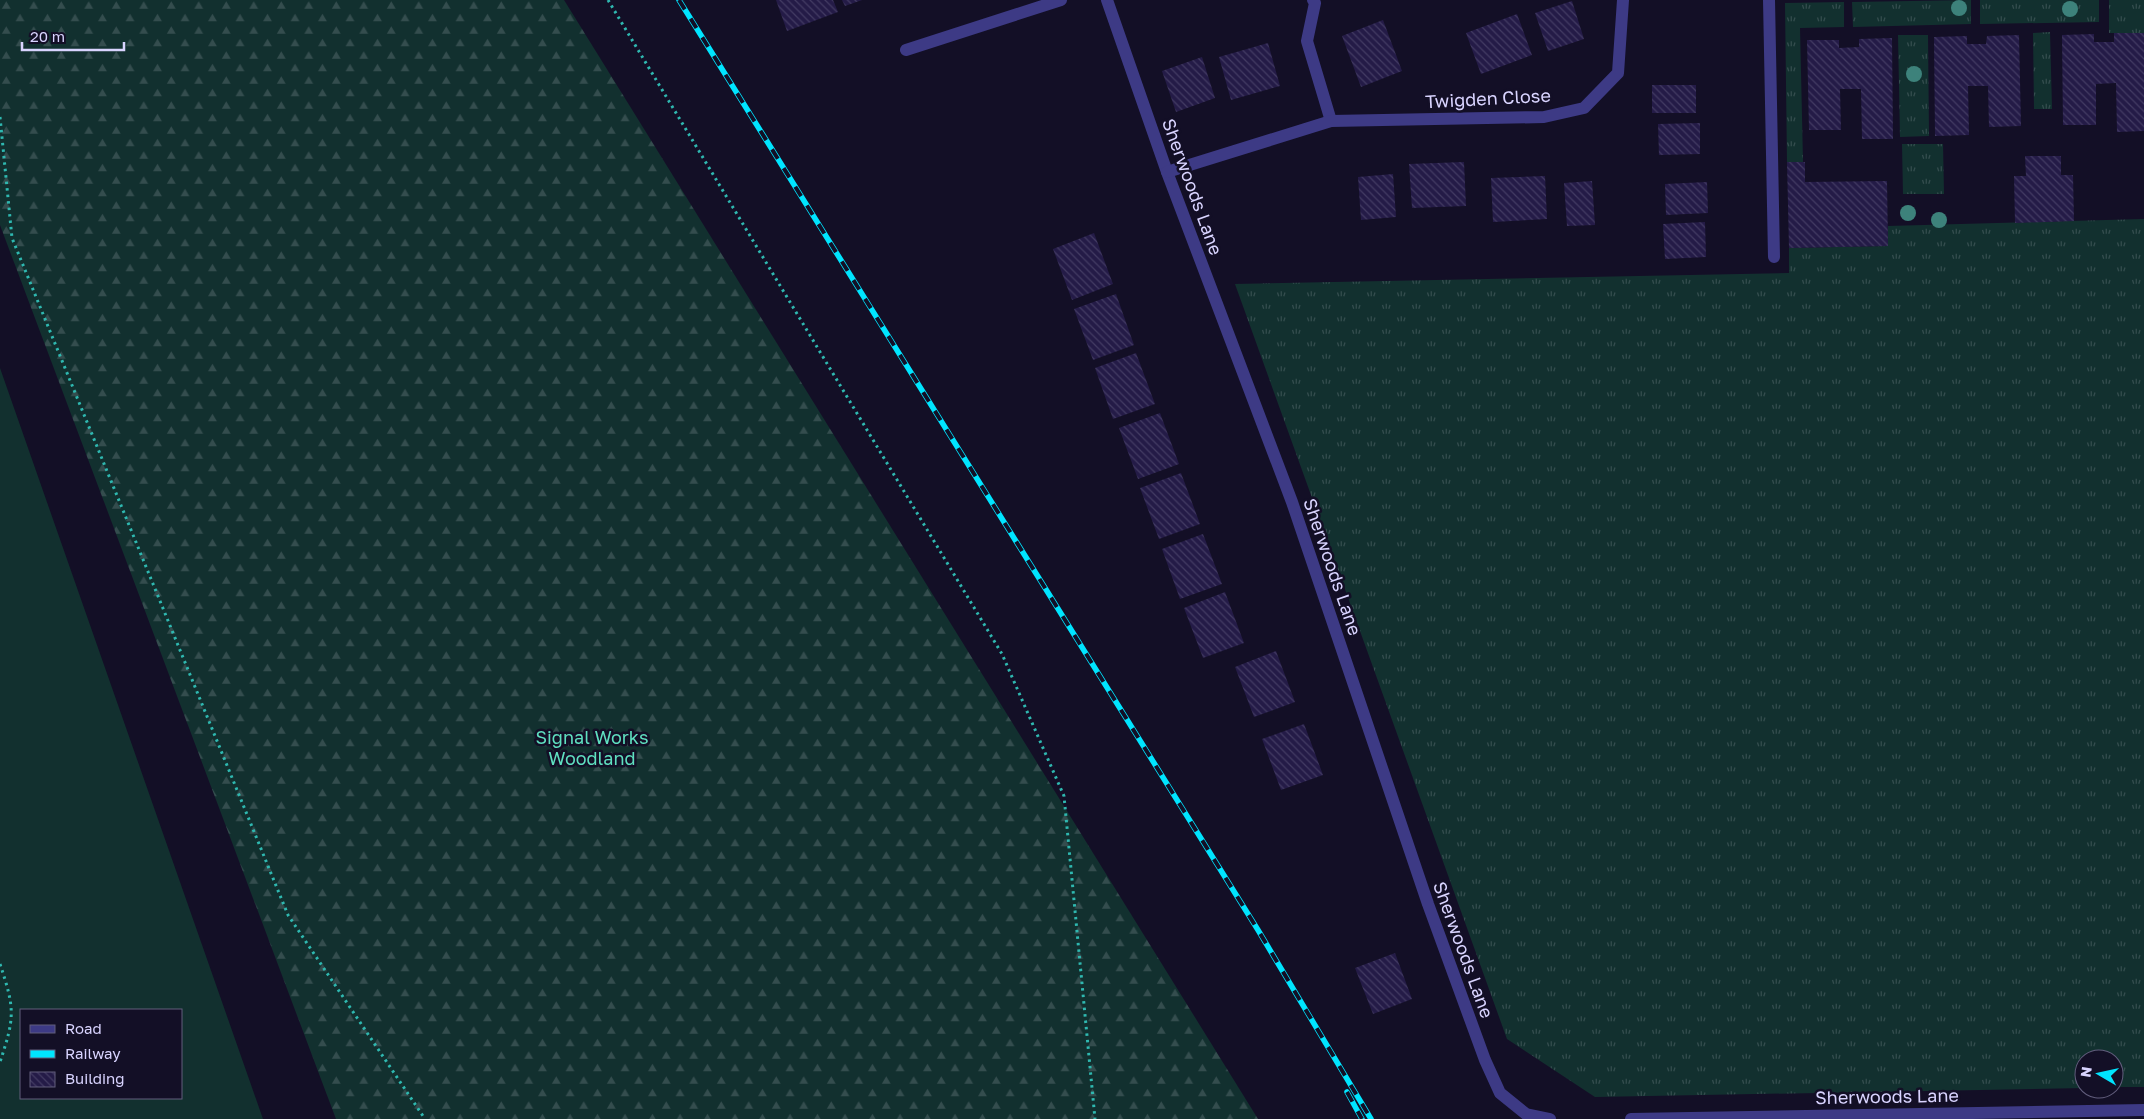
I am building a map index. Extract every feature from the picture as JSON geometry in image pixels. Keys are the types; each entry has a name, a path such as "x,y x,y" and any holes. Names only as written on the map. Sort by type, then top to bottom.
{"street":[{"path":"906,50 1061,0"},
{"name":"Sherwoods Lane","path":"1107,0 1167,172 1292,502 1424,895 1485,1060 1500,1093 1526,1114 1550,1119"},
{"path":"1313,0 1315,3 1307,41 1332,121"},
{"name":"Twigden Close","path":"1167,172 1332,121 1544,117 1584,108 1618,73 1623,0"},
{"path":"1769,0 1774,257"},
{"name":"Sherwoods Lane","path":"1631,1119 2144,1110"}],"path":[{"path":"608,0 1006,663 1064,796 1095,1119"},
{"path":"0,117 12,238 288,915 426,1119"},
{"path":"0,964 13,1005 10,1031 0,1062"}],"green space":[{"name":"Signal Works Woodland","path":"0,0 564,0 1258,1119 336,1119 0,225"},
{"path":"1971,0 1971,24 1853,27 1852,2"},
{"path":"1980,0 2099,0 2099,22 1980,24"},
{"path":"2109,0 2144,0 2144,33 2109,33"},
{"path":"1844,2 1844,27 1800,28 1803,162 1787,162 1785,3"},
{"path":"2050,32 2052,109 2034,109 2033,33"},
{"path":"1898,35 1928,35 1929,136 1900,137"},
{"path":"1902,144 1943,144 1944,194 1903,194"},
{"path":"2144,219 2144,1087 2124,1087 2124,1049 2074,1049 2074,1088 1595,1097 1507,1039 1235,284 1789,273 1789,248 1888,246 1888,226"},
{"path":"0,368 263,1119 0,1119"}],"building":[{"path":"776,0 833,0 838,12 787,31"},
{"path":"842,0 862,0 845,6"},
{"path":"1572,1 1584,39 1548,51 1535,13"},
{"path":"1517,14 1532,55 1481,74 1466,33"},
{"path":"1383,20 1402,71 1361,87 1342,36"},
{"path":"2114,33 2144,33 2144,131 2117,132 2116,83 2096,84 2096,125 2063,125 2062,35 2094,34 2094,42 2114,42"},
{"path":"2019,35 2021,126 1989,127 1988,86 1968,86 1969,135 1935,136 1934,37 1967,36 1967,44 1986,44 1987,36"},
{"path":"1892,38 1893,139 1862,139 1861,89 1840,89 1841,130 1809,130 1807,40 1839,40 1839,48 1859,47 1859,39"},
{"path":"1268,43 1280,86 1231,100 1219,57"},
{"path":"1202,57 1215,98 1176,112 1162,71"},
{"path":"1652,85 1696,85 1696,113 1652,113"},
{"path":"1700,123 1700,154 1659,155 1658,124"},
{"path":"2025,156 2061,156 2061,175 2073,175 2074,221 2015,223 2014,176 2026,176"},
{"path":"1464,162 1466,206 1412,208 1409,164"},
{"path":"1787,162 1805,162 1805,182 1887,181 1888,246 1789,248"},
{"path":"1393,174 1396,217 1361,220 1358,177"},
{"path":"1545,176 1547,219 1493,222 1491,178"},
{"path":"1592,181 1595,225 1567,226 1564,183"},
{"path":"1707,182 1708,213 1666,215 1665,184"},
{"path":"1705,222 1706,257 1665,259 1663,224"},
{"path":"1094,233 1113,284 1072,300 1053,249"},
{"path":"1116,294 1134,345 1093,360 1074,309"},
{"path":"1136,353 1155,404 1113,419 1095,368"},
{"path":"1160,413 1179,464 1138,479 1119,428"},
{"path":"1181,473 1200,524 1159,539 1140,488"},
{"path":"1203,534 1222,584 1180,599 1162,549"},
{"path":"1225,592 1244,643 1203,658 1184,608"},
{"path":"1276,651 1295,702 1254,717 1235,667"},
{"path":"1304,724 1323,775 1281,790 1262,739"},
{"path":"1395,953 1412,999 1373,1014 1355,968"}],"railway":[{"path":"679,0 1258,930 1371,1119"},
{"path":"1347,1092 1362,1119"}]}
